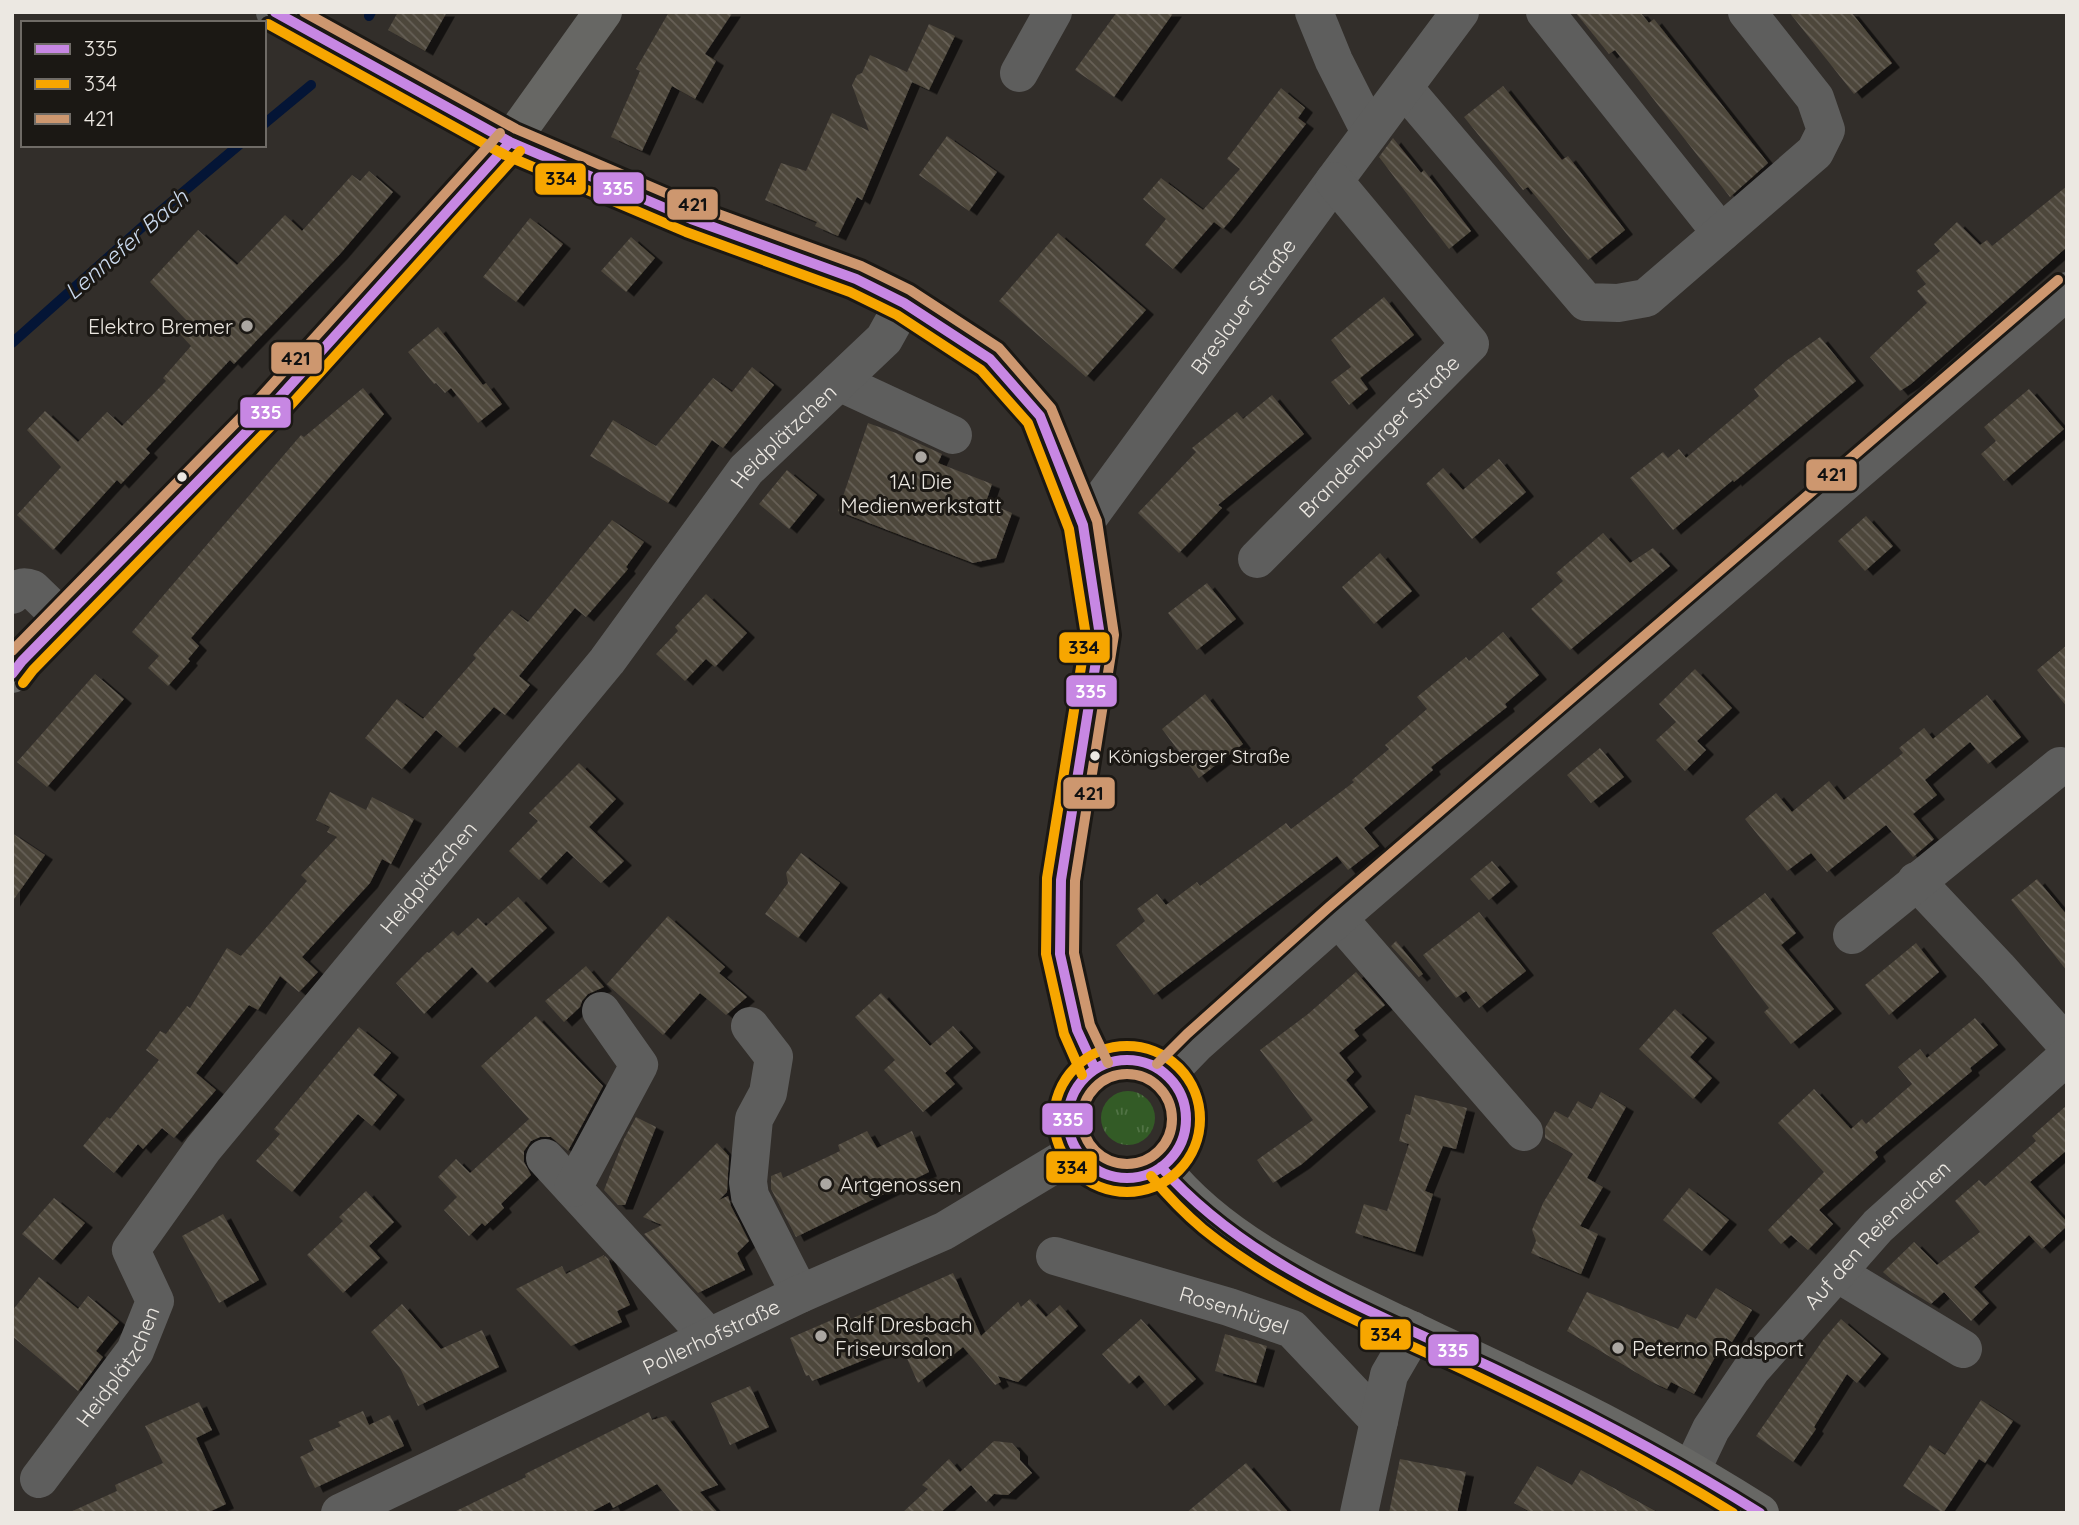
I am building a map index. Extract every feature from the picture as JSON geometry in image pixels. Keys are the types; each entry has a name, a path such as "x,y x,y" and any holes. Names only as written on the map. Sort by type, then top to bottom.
{"main road":[{"path":"12,674 269,410 510,142 603,12"},
{"path":"510,142 691,219 856,279 904,303 990,359 1040,416 1083,525 1100,636 1061,880 1060,954 1077,1030 1095,1069"},
{"path":"1132,1059 1156,1067 1167,1074 1182,1096 1186,1122 1179,1148 1161,1167 1139,1177 1115,1177 1093,1168 1077,1151 1068,1129 1069,1106 1078,1084 1095,1069 1107,1063 1132,1059"},
{"path":"1161,1167 1203,1210 1248,1244 1321,1286 1564,1403 1691,1471 1760,1513"}],"street":[{"path":"275,12 510,142"},
{"path":"1019,73 1053,12"},
{"path":"1314,12 1334,61 1370,132"},
{"name":"Breslauer Straße","path":"1083,525 1460,12"},
{"path":"1545,12 1721,233"},
{"path":"1404,88 1586,302 1618,303 1646,298 1815,152 1826,130 1815,98 1747,12"},
{"name":"Brandenburger Straße","path":"1257,559 1470,344 1334,181"},
{"name":"Heidplätzchen","path":"39,1479 135,1351 155,1301 131,1250 203,1149 607,661 746,470 884,339 904,303"},
{"path":"1167,1074 1196,1044 1338,918 2058,310"},
{"path":"839,382 953,435"},
{"path":"12,595 25,586 32,589 63,619"},
{"path":"1852,935 2060,766"},
{"path":"1916,881 2067,1045"},
{"path":"1338,918 1524,1132"},
{"path":"573,1188 639,1065 601,1011"},
{"path":"750,1026 774,1057 768,1093 754,1119 748,1182 750,1196 800,1294"},
{"name":"Auf den Reieneichen","path":"1691,1471 1711,1429 1751,1370 1878,1226 2067,1056"},
{"name":"Pollerhofstraße","path":"340,1513 800,1294 944,1231 1077,1151"},
{"path":"545,1158 709,1337"},
{"name":"Rosenhügel","path":"1055,1256 1229,1307 1292,1329 1379,1421"},
{"path":"1838,1273 1962,1349"},
{"path":"1359,1513 1389,1375 1404,1351 1412,1330"}],"green space":[{"path":"1128,1091 1147,1099 1155,1118 1147,1137 1128,1145 1109,1137 1101,1118 1109,1099"}],"building":[{"path":"398,12 447,12 425,51 388,30"},
{"path":"669,12 733,12 705,54 716,61 695,99 672,86 642,151 611,137 640,71 636,69"},
{"path":"1117,12 1174,12 1114,97 1075,70"},
{"path":"1575,12 1640,12 1649,23 1654,19 1768,163 1730,197 1615,50 1609,54"},
{"path":"1789,12 1851,12 1892,63 1854,94"},
{"path":"929,24 955,36 929,90 912,82 862,200 857,197 838,236 815,226 817,222 765,200 781,163 806,171 832,113 869,131 852,85 857,75 862,73 870,55 907,72"},
{"path":"1503,86 1562,160 1568,156 1625,230 1588,260 1528,187 1523,190 1464,117"},
{"path":"1281,88 1305,108 1298,118 1306,124 1223,229 1214,222 1173,269 1145,245 1166,219 1143,199 1161,178 1203,210 1240,169 1227,159"},
{"path":"947,136 997,172 969,211 919,175"},
{"path":"1393,138 1421,173 1424,170 1471,231 1449,249 1379,157"},
{"path":"369,171 393,192 340,254 234,364 230,360 146,449 150,453 121,484 117,480 53,550 17,515 61,467 27,430 45,411 78,442 107,412 122,426 166,381 163,378 191,346 178,332 188,322 150,282 198,230 237,265 285,215 302,231 352,175 360,181"},
{"path":"2067,186 2067,247 1900,391 1870,357 1927,303 1917,291 1926,284 1916,271 1940,251 1934,244 1957,222 1980,245 1987,240 1992,246"},
{"path":"530,218 563,244 516,302 483,277"},
{"path":"1058,233 1146,310 1086,377 999,301"},
{"path":"631,237 655,258 626,292 601,271"},
{"path":"1384,297 1414,335 1360,378 1368,389 1349,405 1331,382 1351,367 1331,340"},
{"path":"438,327 483,385 486,383 502,404 478,423 451,388 445,393 434,384 408,352"},
{"path":"1820,337 1856,381 1673,530 1630,478 1663,452 1668,458 1679,449 1686,458 1759,396 1754,389 1786,361"},
{"path":"752,367 774,385 723,448 712,440 668,503 590,456 613,420 656,446 713,378 732,392"},
{"path":"363,388 384,414 191,638 199,646 168,686 148,668 159,656 132,632 301,435 304,437"},
{"path":"2029,389 2064,429 2004,481 1981,454 1996,441 1984,427"},
{"path":"1272,395 1304,434 1218,505 1222,508 1179,553 1138,513 1196,452 1192,448 1237,412 1243,419"},
{"path":"868,423 942,454 938,463 992,484 986,502 1012,513 996,558 973,563 838,511"},
{"path":"1499,459 1526,492 1472,539 1426,484 1443,468 1463,490"},
{"path":"787,470 817,495 789,529 759,504"},
{"path":"1866,516 1893,546 1865,571 1838,541"},
{"path":"612,520 644,542 626,567 628,569 586,617 575,608 519,676 530,685 505,715 494,707 457,748 436,730 402,769 365,738 397,699 423,719 476,658 473,655 512,610 528,622"},
{"path":"1603,533 1630,563 1653,548 1670,566 1570,650 1531,609 1563,581 1556,573"},
{"path":"1380,553 1412,591 1374,624 1342,587"},
{"path":"1207,583 1236,619 1197,650 1168,613"},
{"path":"706,594 747,633 715,667 706,659 685,681 656,654 678,631 675,627"},
{"path":"1503,632 1539,675 1505,704 1507,707 1431,767 1433,770 1364,828 1379,846 1348,870 1337,856 1154,995 1116,945 1145,921 1137,909 1157,894 1166,905 1197,882 1200,886 1286,823 1291,829 1354,782 1352,780 1389,749 1385,745 1427,709 1417,697 1466,657 1469,661"},
{"path":"2067,645 2067,707 2037,670"},
{"path":"1695,669 1732,708 1697,741 1706,750 1685,771 1656,740 1676,722 1659,704"},
{"path":"95,674 124,699 47,787 17,762"},
{"path":"1205,694 1243,744 1199,778 1162,729"},
{"path":"1987,695 2021,737 1988,764 1970,742 1925,780 1937,795 1913,814 1934,839 1913,857 1886,825 1827,872 1811,853 1787,871 1745,819 1776,793 1792,812 1829,781 1844,800 1903,753 1899,748 1924,728 1933,739"},
{"path":"1600,748 1624,777 1591,803 1567,775"},
{"path":"579,763 616,799 589,827 624,861 601,883 567,851 539,880 509,851 538,821 529,813"},
{"path":"330,792 366,810 372,797 414,819 391,864 382,859 370,883 302,957 318,972 299,992 280,976 258,1010 249,1005 196,1073 216,1090 174,1138 162,1128 143,1149 138,1144 114,1173 83,1146 107,1117 110,1119 159,1060 146,1050 160,1031 166,1034 187,1006 190,1008 227,948 241,956 307,881 301,875 337,837 327,832 330,827 316,820"},
{"path":"12,833 45,855 12,902"},
{"path":"801,853 840,883 798,938 765,914 788,883 786,873"},
{"path":"1492,861 1510,882 1489,900 1470,879"},
{"path":"2037,879 2067,915 2067,971 2011,900"},
{"path":"1765,893 1796,933 1781,945 1834,1009 1791,1044 1764,1012 1769,1008 1712,933"},
{"path":"518,897 547,928 487,983 472,967 424,1014 396,983 453,931 458,936 478,918 486,926"},
{"path":"1479,912 1526,971 1479,1008 1466,991 1456,998 1423,955"},
{"path":"668,916 725,967 719,973 747,997 726,1015 700,993 663,1035 607,984"},
{"path":"1396,941 1423,974 1419,977 1391,946"},
{"path":"1916,943 1939,972 1889,1015 1865,985"},
{"path":"586,966 604,987 588,994 580,1007 564,1022 545,1001"},
{"path":"1356,972 1385,1005 1354,1030 1359,1036 1339,1053 1354,1072 1346,1080 1368,1107 1302,1164 1273,1183 1257,1160 1313,1120 1260,1050 1308,1014"},
{"path":"881,993 930,1046 953,1026 973,1048 945,1073 955,1084 923,1112 884,1070 895,1060 855,1017"},
{"path":"1675,1009 1707,1038 1690,1057 1712,1078 1693,1099 1639,1049"},
{"path":"536,1016 603,1086 568,1151 551,1137 540,1137 531,1141 524,1151 524,1162 531,1175 501,1204 504,1208 485,1226 482,1223 469,1236 444,1210 457,1197 438,1177 456,1159 470,1173 529,1119 481,1066"},
{"path":"1975,1018 1998,1045 1970,1068 1972,1071 1875,1152 1878,1157 1819,1210 1833,1224 1808,1250 1791,1235 1781,1244 1768,1230 1824,1172 1778,1123 1814,1089 1851,1129 1862,1119 1866,1124 1912,1084 1898,1067 1920,1049 1927,1058"},
{"path":"359,1027 391,1053 373,1075 397,1095 372,1126 358,1114 292,1192 256,1161 280,1134 274,1129"},
{"path":"1601,1092 1626,1107 1587,1178 1603,1187 1580,1226 1598,1234 1581,1274 1531,1253 1536,1241 1532,1230 1543,1203 1573,1154 1545,1138 1545,1128 1555,1111 1568,1118 1578,1101 1592,1109"},
{"path":"1415,1095 1467,1108 1456,1149 1443,1146 1425,1191 1433,1194 1415,1252 1355,1233 1364,1204 1387,1211 1409,1144 1399,1141 1406,1114 1410,1115"},
{"path":"2067,1105 2067,1150 2030,1182 2067,1222 2067,1226 2042,1249 2029,1235 1974,1287 1989,1303 1971,1321 1944,1292 1931,1304 1883,1272 1914,1242 1937,1265 1980,1232 1955,1201 1979,1180 1985,1186 2036,1141 2032,1136"},
{"path":"636,1117 656,1127 625,1205 618,1205 604,1190 624,1139"},
{"name":"Artgenossen","path":"867,1131 877,1148 912,1131 929,1172 796,1237 771,1189 771,1176 781,1172 783,1178 840,1151 838,1145"},
{"path":"717,1143 729,1156 727,1192 719,1200 728,1196 749,1241 737,1253 745,1270 698,1293 644,1234 662,1225 643,1217"},
{"path":"1689,1188 1729,1220 1702,1251 1663,1220"},
{"path":"366,1191 394,1222 369,1246 380,1258 343,1293 307,1255 343,1221 339,1217"},
{"path":"54,1198 85,1223 53,1260 22,1234"},
{"path":"223,1214 259,1280 219,1303 182,1236"},
{"path":"604,1255 603,1258 605,1256 608,1259 630,1305 617,1311 622,1322 571,1346 516,1289 562,1266 566,1274"},
{"path":"953,1273 981,1336 1018,1302 1021,1307 1030,1299 1046,1317 1060,1305 1078,1326 1018,1382 998,1376 1001,1382 995,1385 963,1347 918,1383 901,1345 812,1381 809,1375 806,1376 790,1338 848,1313 851,1319"},
{"path":"39,1277 78,1309 88,1296 119,1322 96,1351 103,1357 78,1391 12,1336 12,1311"},
{"path":"1716,1288 1752,1310 1732,1342 1726,1338 1694,1394 1671,1382 1667,1389 1652,1382 1567,1331 1587,1292 1678,1329 1687,1314 1696,1319"},
{"path":"402,1304 441,1349 482,1330 499,1367 418,1406 400,1368 371,1332"},
{"path":"1141,1319 1196,1379 1165,1406 1139,1375 1129,1384 1102,1354"},
{"path":"1841,1319 1881,1354 1857,1383 1847,1374 1814,1427 1816,1429 1793,1462 1756,1436 1823,1340"},
{"path":"1225,1334 1267,1346 1256,1383 1215,1371"},
{"path":"750,1386 769,1427 730,1445 711,1403"},
{"path":"1981,1400 2013,1421 1985,1463 1979,1459 1943,1513 1903,1486 1930,1445 1945,1455"},
{"path":"199,1402 212,1430 196,1438 226,1504 207,1513 68,1513 117,1491 115,1485 163,1463 145,1426"},
{"path":"363,1411 369,1425 390,1415 404,1446 315,1488 300,1457 314,1450 309,1440 341,1426 338,1422"},
{"path":"649,1412 652,1420 666,1416 718,1485 700,1492 718,1513 681,1513 657,1484 613,1508 610,1502 589,1513 452,1513 526,1477 525,1474"},
{"path":"994,1441 1012,1443 1020,1452 1020,1460 1032,1473 1008,1495 994,1494 986,1502 971,1485 940,1513 902,1513 928,1489 922,1485 949,1459 960,1472"},
{"path":"1400,1459 1466,1472 1457,1513 1389,1513"},
{"path":"1246,1463 1289,1513 1186,1513"},
{"path":"1537,1466 1572,1485 1581,1470 1659,1513 1532,1513 1514,1503"}],"waterway":[{"name":"Lennefer Bach","path":"369,16 371,12"},
{"name":"Lennefer Bach","path":"266,122 311,85"},
{"name":"Lennefer Bach","path":"12,343 237,147"}],"transit line":[{"name":"335","path":"275,12 510,142 691,219 856,279 904,303 990,359 1040,416 1083,525 1100,636 1061,880 1060,954 1077,1030 1095,1069"},
{"name":"421","path":"304,12 516,129 696,206 861,266 910,290 999,348 1051,408 1097,521 1114,635 1075,881 1074,953 1090,1025 1108,1063"},
{"name":"334","path":"268,24 505,155 686,232 850,292 897,315 981,370 1028,423 1069,529 1086,636 1047,878 1046,954 1064,1034 1082,1075"},
{"name":"421","path":"12,651 259,399 500,133"},
{"name":"335","path":"12,674 269,409 510,142"},
{"name":"334","path":"23,683 279,418 520,151"},
{"name":"421","path":"1157,1064 1329,907 2058,280"},
{"name":"334","path":"1127,1046 1155,1051 1179,1067 1195,1091 1200,1119 1195,1147 1179,1171 1155,1187 1127,1192 1099,1187 1075,1171 1059,1147 1054,1119 1059,1091 1075,1067 1099,1051 1127,1046"},
{"name":"335","path":"1127,1060 1150,1064 1169,1077 1182,1096 1186,1119 1182,1142 1169,1161 1150,1174 1127,1178 1104,1174 1085,1161 1072,1142 1068,1119 1072,1096 1085,1077 1104,1064 1127,1060"},
{"name":"421","path":"1127,1074 1144,1077 1159,1087 1169,1102 1172,1119 1169,1136 1159,1151 1144,1161 1127,1164 1110,1161 1095,1151 1085,1136 1082,1119 1085,1102 1095,1087 1110,1077 1127,1074"},
{"name":"335","path":"1161,1167 1196,1202 1235,1233 1319,1286 1598,1421 1664,1456 1760,1513"},
{"name":"334","path":"1151,1176 1203,1229 1265,1272 1332,1309 1570,1422 1733,1513"}],"place":[{"name":"Elektro Bremer","path":"247,326"},
{"name":"1A! Die Medienwerkstatt","path":"921,457"},
{"name":"Königsberger Straße","path":"1095,756"},
{"name":"Artgenossen","path":"826,1184"},
{"name":"Ralf Dresbach Friseursalon","path":"821,1336"},
{"name":"Peterno Radsport","path":"1618,1348"}]}
